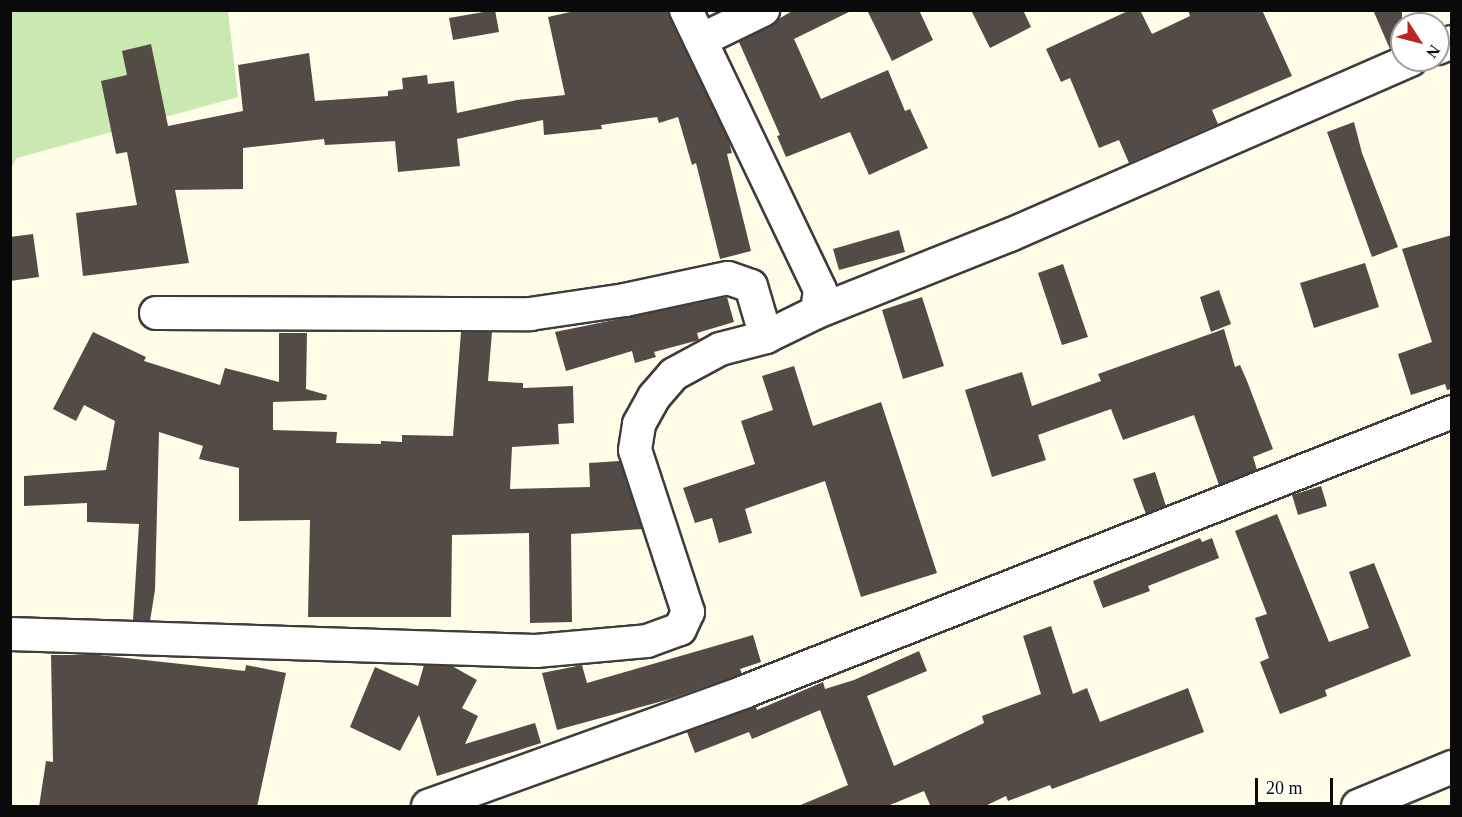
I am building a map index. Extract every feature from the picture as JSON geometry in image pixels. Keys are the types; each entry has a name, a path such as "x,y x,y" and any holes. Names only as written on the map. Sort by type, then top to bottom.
{"street":[{"path":"686,10 703,39 820,290 817,312"},
{"path":"703,39 763,10"},
{"path":"10,634 536,651 647,641 680,629 688,612 635,450 639,424 654,398 674,374 720,349 766,337 817,312 1010,235 1390,69"},
{"path":"156,313 530,314 625,300 728,278 751,286 766,337"},
{"path":"428,807 744,692 1452,412"},
{"path":"1358,807 1452,767"}],"green space":[{"path":"11,11 228,11 238,97 17,158 11,168"}],"building":[{"path":"495,10 499,32 453,40 449,18"},
{"path":"579,10 668,10 729,142 732,153 727,154 751,251 720,259 696,163 692,165 678,117 659,123 657,117 601,125 602,129 544,135 543,120 457,139 460,166 398,172 395,141 325,145 324,139 243,148 243,189 175,190 189,263 83,276 76,213 137,205 127,152 116,154 101,81 127,75 122,51 151,44 168,126 243,111 238,65 309,53 315,101 388,96 388,91 403,89 402,78 427,75 428,84 454,81 457,113 517,100 565,95 548,17"},
{"path":"794,10 853,10 794,39 821,99 888,70 905,111 910,109 928,148 869,175 850,132 786,157 777,136 780,135 739,42"},
{"path":"867,10 919,10 933,40 892,61"},
{"path":"971,10 1023,10 1031,27 990,48"},
{"path":"1130,10 1140,10 1152,34 1190,16 1188,10 1262,10 1292,76 1212,110 1218,124 1129,163 1119,140 1099,148 1070,78 1061,82 1046,49"},
{"path":"1373,10 1402,10 1402,12 1390,12 1390,49"},
{"path":"1354,122 1362,153 1398,247 1372,257 1327,132"},
{"path":"899,230 905,252 839,270 833,249"},
{"path":"33,234 39,277 10,281 10,237"},
{"path":"1452,235 1452,389 1447,390 1445,384 1411,395 1398,354 1432,342 1402,249"},
{"path":"1365,263 1379,307 1314,328 1300,283"},
{"path":"1063,264 1088,337 1062,345 1038,273"},
{"path":"1219,290 1231,324 1211,332 1200,297"},
{"path":"727,297 734,322 697,333 699,340 654,352 656,357 635,363 632,351 566,371 555,332"},
{"path":"922,297 944,366 903,379 882,310"},
{"path":"1224,329 1235,367 1240,365 1273,449 1253,457 1257,470 1219,485 1194,415 1123,440 1111,409 1038,435 1046,460 992,477 965,390 1022,372 1032,406 1101,381 1098,374"},
{"path":"93,332 146,357 144,361 220,385 225,368 279,382 279,333 307,333 306,389 327,395 326,400 273,402 273,430 337,432 336,443 381,444 381,441 402,442 402,435 453,436 461,332 492,332 488,381 523,383 523,388 573,386 574,423 558,424 559,444 512,447 510,489 590,487 589,463 620,461 642,529 571,534 572,622 530,623 529,533 452,535 451,617 308,617 310,520 239,521 239,468 199,459 203,446 159,432 155,590 150,621 133,620 139,524 87,522 87,503 24,506 24,476 106,470 115,421 84,405 76,421 53,409"},
{"path":"794,366 813,426 881,402 937,573 861,597 825,481 745,509 752,533 719,543 712,518 695,523 683,488 755,464 741,421 773,410 762,376"},
{"path":"1155,472 1166,506 1146,514 1133,479"},
{"path":"1321,486 1327,506 1298,515 1292,495"},
{"path":"1277,514 1329,642 1369,628 1349,572 1374,563 1411,656 1325,690 1327,696 1280,714 1260,662 1269,658 1255,618 1267,614 1235,531"},
{"path":"1200,538 1202,542 1212,538 1219,558 1148,586 1150,591 1103,608 1093,581"},
{"path":"1051,626 1073,694 1087,688 1100,722 1188,688 1204,732 1052,789 1050,785 1008,801 1006,796 983,807 931,807 924,791 885,807 796,807 848,785 820,710 752,739 749,732 695,753 687,732 756,707 757,710 823,682 825,689 854,680 919,651 927,671 867,696 894,766 984,723 982,716 1041,694 1023,636"},
{"path":"753,635 761,662 740,669 742,674 670,699 557,730 542,673 582,665 587,683"},
{"path":"51,655 99,655 245,671 246,665 286,673 257,807 39,807 46,761 53,762"},
{"path":"424,665 452,666 477,680 462,708 478,716 465,744 535,723 541,743 437,776 419,715 400,751 350,727 375,667 418,686"}]}
